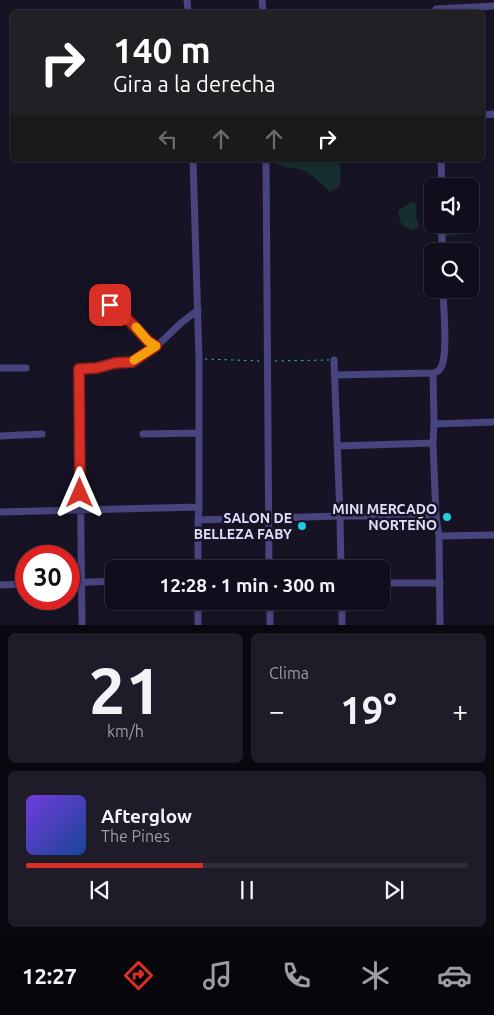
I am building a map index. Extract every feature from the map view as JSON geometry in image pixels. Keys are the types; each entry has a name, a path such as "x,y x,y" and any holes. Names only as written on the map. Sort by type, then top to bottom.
{"street":[{"path":"448,10 494,6"},
{"path":"193,162 199,359 198,560"},
{"path":"266,162 269,560"},
{"path":"441,162 442,178"},
{"path":"334,375 438,372 441,368 445,352 443,298"},
{"path":"110,305 120,311 148,341 156,346"},
{"path":"82,625 79,369 132,362 156,346 198,310"},
{"path":"334,360 341,560"},
{"path":"0,368 26,368"},
{"path":"433,373 433,443 436,516 439,536 440,625"},
{"path":"434,424 494,422"},
{"path":"143,434 199,433"},
{"path":"0,436 42,434"},
{"path":"337,446 433,443"},
{"path":"0,512 199,507"},
{"path":"198,520 268,517 436,516"},
{"path":"439,536 494,535"},
{"path":"81,583 105,582"},
{"path":"390,583 440,583"},
{"path":"0,585 15,584"},
{"path":"198,610 198,625"},
{"path":"270,610 270,625"},
{"path":"342,610 342,625"}],"green space":[{"path":"277,162 339,162 341,177 339,187 330,192 308,173 299,169 278,165"},
{"path":"412,202 416,204 416,216 419,224 417,228 411,230 403,226 398,211"},
{"path":"437,233 467,233 464,235 459,234 455,237 451,235 442,239 437,236"}],"slow traffic":[{"path":"134,360 156,346 148,341 136,327"}],"place":[{"name":"MINI MERCADO NORTEÑO","path":"447,517"},
{"name":"SALON DE BELLEZA FABY","path":"302,526"}],"route":[{"path":"80,493 79,369 132,362 156,346 148,341 120,311 110,305"}]}
